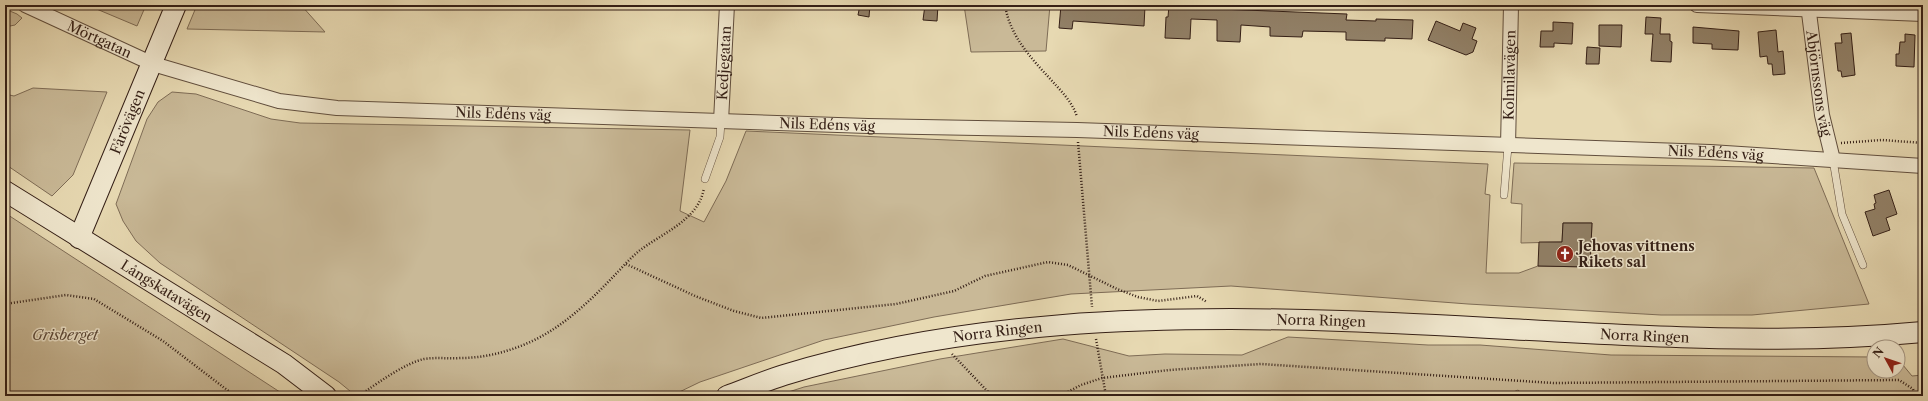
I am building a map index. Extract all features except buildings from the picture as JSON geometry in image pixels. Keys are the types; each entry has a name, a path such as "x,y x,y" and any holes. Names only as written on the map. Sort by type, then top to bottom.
{"main road":[{"name":"Fårövägen","path":"79,238 153,64 176,5"},
{"name":"Långskatavägen","path":"5,191 284,364 326,396"},
{"name":"Norra Ringen","path":"728,396 784,375 910,344 981,333 1084,324 1222,319 1343,321 1696,338 1800,338 1923,332"}],"street":[{"name":"Mörtgatan","path":"25,5 153,64"},
{"name":"Kedjegatan","path":"721,121 727,5"},
{"name":"Kolmilavägen","path":"1508,146 1511,5"},
{"path":"1697,5 1808,7 1923,14"},
{"name":"Abjörnssons väg","path":"1808,7 1822,115 1832,160"},
{"name":"Nils Edéns väg","path":"153,64 278,102 337,108 721,121 1077,130 1710,152 1923,166"}],"lane":[{"path":"705,179 720,137 721,121"},
{"path":"1504,195 1508,146"},
{"path":"1832,160 1842,214 1863,266"}],"path":[{"path":"1005,5 1010,26 1023,48 1064,94 1075,112 1092,307"},
{"path":"1829,144 1877,140 1923,143"},
{"path":"366,391 398,371 423,360 480,357 504,352 529,343 555,329 581,308 639,251 685,220 697,208 702,198 705,179"},
{"path":"626,264 695,296 734,311 761,318 896,304 954,290 984,276 1048,262 1068,265 1138,298 1158,301 1197,296 1206,302 1222,319"},
{"path":"5,304 66,295 94,299 163,341 234,396"},
{"path":"1096,339 1106,396"},
{"path":"939,340 992,396"},
{"path":"1060,396 1081,385 1102,378 1169,370 1261,364 1553,383 1899,380 1913,389 1915,396"}],"green space":[{"path":"87,5 146,5 137,26"},
{"path":"197,5 301,5 325,32 187,29"},
{"path":"964,5 1050,5 1046,51 971,52"},
{"path":"5,9 22,18 15,25 5,27"},
{"path":"33,88 107,92 73,175 52,196 5,164 5,94 14,96"},
{"path":"172,92 196,94 271,119 300,123 690,130 680,211 704,222 726,181 746,131 1488,164 1485,194 1490,195 1486,273 1519,273 1538,266 1590,267 1592,223 1563,223 1562,242 1521,243 1522,204 1511,203 1514,163 1814,168 1869,304 1752,315 1661,315 1468,304 1231,286 1071,294 934,317 824,340 700,382 671,396 356,396 339,382 160,263 136,241 123,221 116,204 147,119 158,102"},
{"name":"Grisberget","path":"5,213 286,396 5,396"},
{"path":"1288,337 1428,345 1480,345 1611,355 1866,357 1866,379 1906,379 1906,369 1912,376 1923,375 1923,396 1525,396 1518,390 1504,396 776,396 804,387 940,359 1063,339 1129,356 1165,354 1242,355"}],"place":[{"name":"Jehovas vittnens Rikets sal","path":"1565,254"}]}
